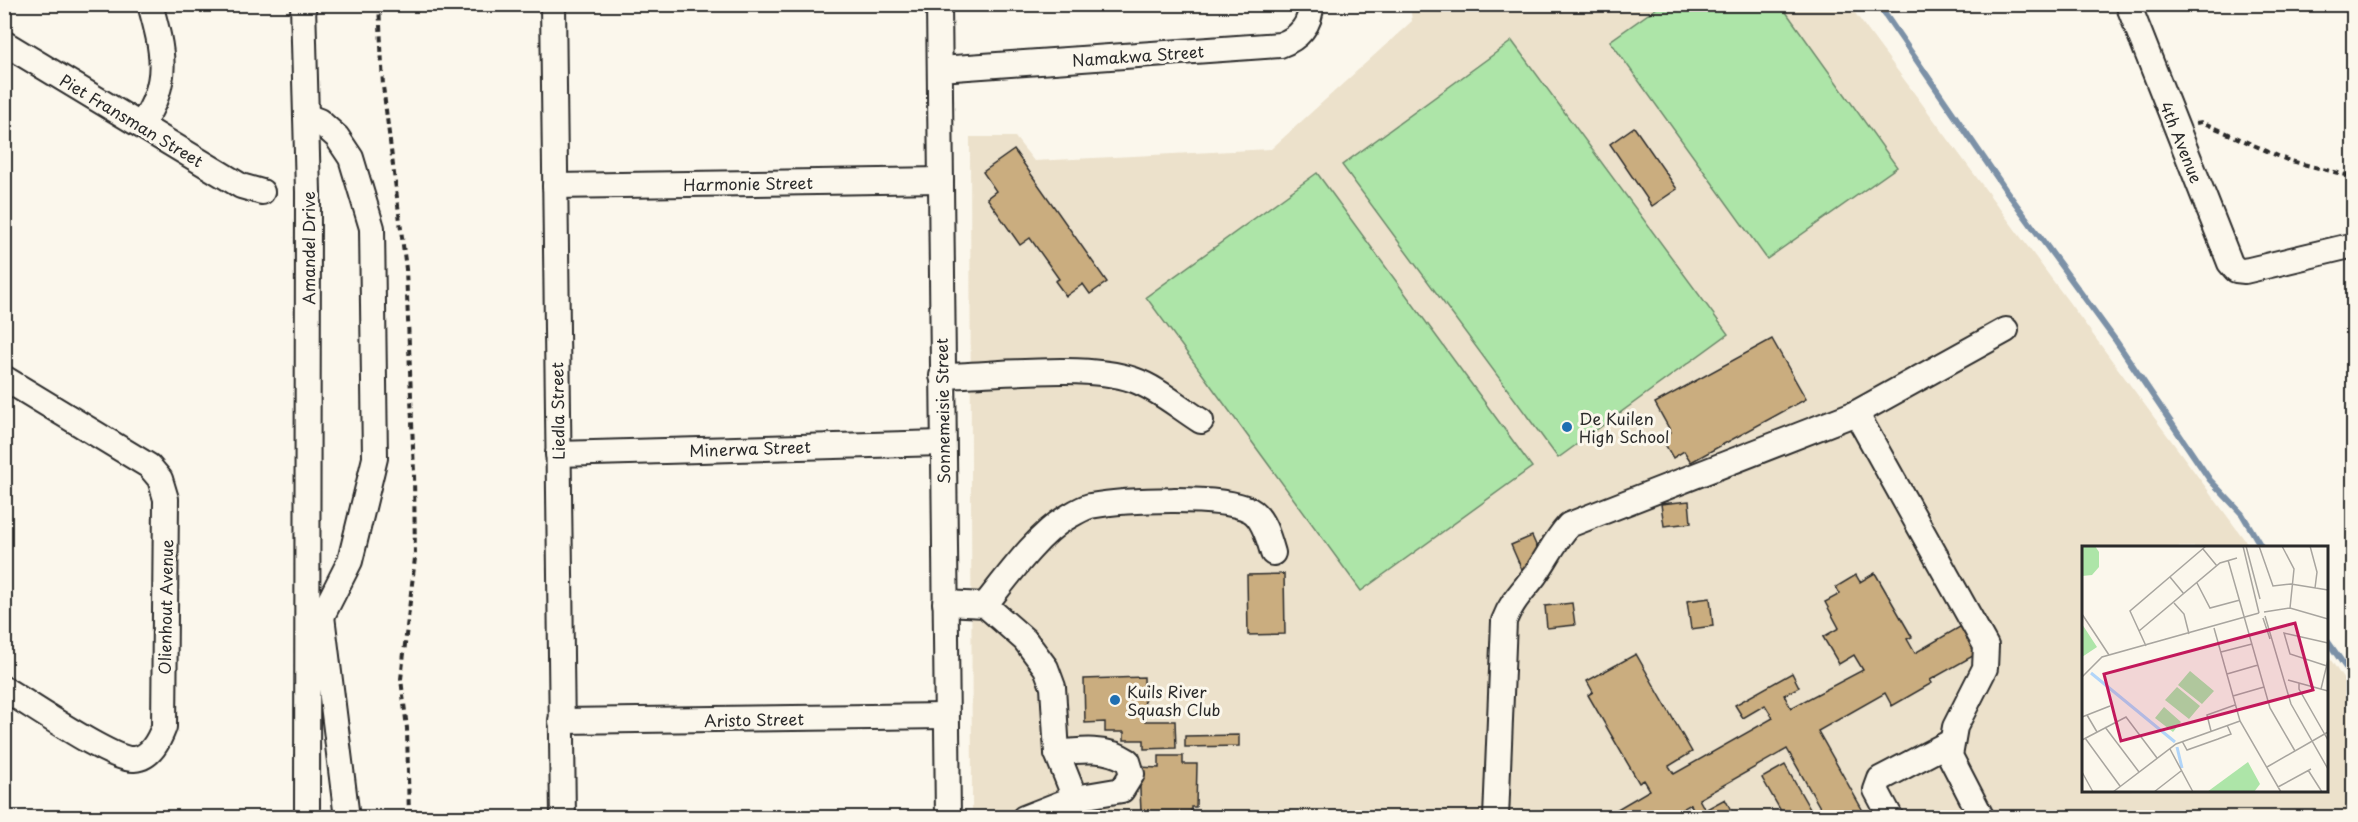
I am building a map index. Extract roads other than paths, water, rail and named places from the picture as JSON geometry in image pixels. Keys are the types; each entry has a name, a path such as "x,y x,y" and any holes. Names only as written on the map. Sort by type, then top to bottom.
{"street":[{"path":"141,125 150,112 163,74 163,52 150,4"},
{"name":"Amandel Drive","path":"303,4 309,492 307,818"},
{"name":"Liedla Street","path":"553,4 563,818"},
{"name":"Sonnemeisie Street","path":"939,4 942,442 948,818"},
{"name":"Namakwa Street","path":"940,69 1280,45 1299,35 1308,21 1311,4"},
{"name":"4th Avenue","path":"2128,4 2230,262 2236,270 2245,271 2354,245"},
{"name":"Piet Fransman Street","path":"4,43 241,186 262,192"},
{"path":"306,116 319,121 337,137 351,158 372,228 375,458 350,561 322,616"},
{"name":"Harmonie Street","path":"555,186 941,180"},
{"path":"1496,818 1504,621 1510,604 1534,576 1558,537 1569,525 1856,413 2006,330"},
{"path":"942,376 1080,372 1112,374 1136,381 1201,421"},
{"name":"Olienhout Avenue","path":"4,378 149,466 160,479 166,498 164,727 159,742 147,754 134,759 112,754 4,689"},
{"path":"1856,413 1974,620 1986,646 1985,668 1955,728 1950,756 1982,818"},
{"name":"Minerwa Street","path":"558,454 942,442"},
{"name":"Amandel Drive","path":"309,492 347,818"},
{"path":"985,605 1026,555 1063,520 1088,507 1126,502 1226,502 1252,510 1264,527 1273,553"},
{"path":"945,603 985,605 1025,640 1046,668 1053,687 1057,753 1075,798"},
{"name":"Aristo Street","path":"561,721 946,716"},
{"path":"1891,818 1876,790 1880,779 1951,742"},
{"path":"1023,818 1075,798 1122,790 1132,774 1132,767 1120,755 1078,750 1057,753"}],"waterway":[{"path":"1878,4 2005,189 2116,341 2210,480 2242,514 2261,546"},
{"path":"2328,642 2354,679"}],"place":[{"name":"De Kuilen High School","path":"1567,427"},
{"name":"Kuils River Squash Club","path":"1115,700"}]}
